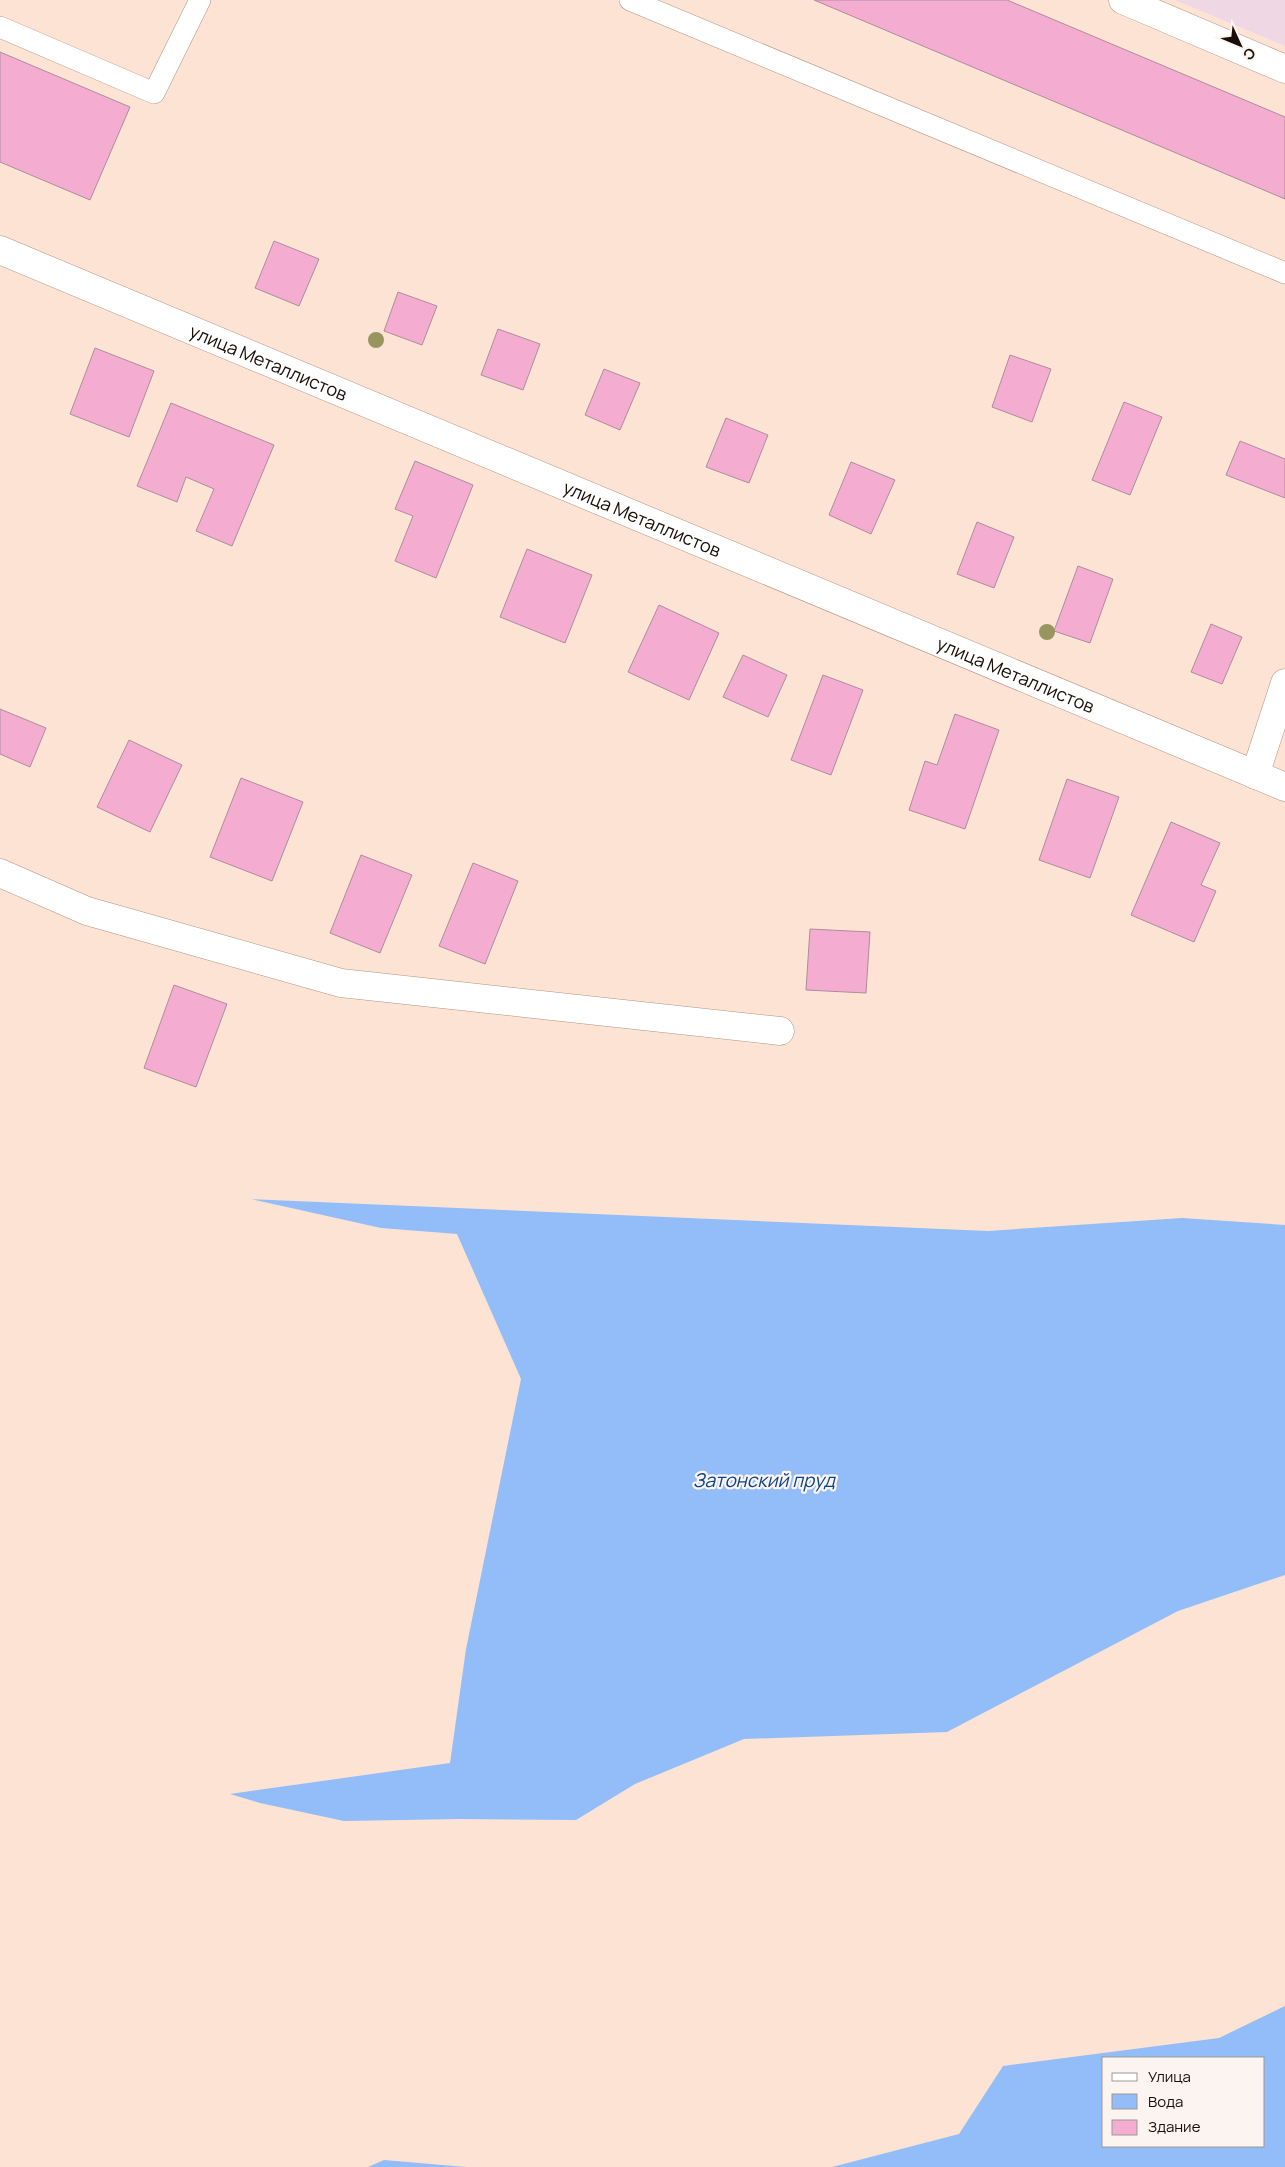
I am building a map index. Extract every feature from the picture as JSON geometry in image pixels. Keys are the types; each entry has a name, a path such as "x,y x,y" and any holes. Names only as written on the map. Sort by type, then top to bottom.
{"street":[{"path":"1123,0 1285,69"},
{"name":"улица Металлистов","path":"1,254 1285,787"},
{"path":"1256,775 1285,683"},
{"path":"0,874 87,911 341,983 780,1031"}],"lane":[{"path":"0,27 154,93 200,0"},
{"path":"630,0 1285,272"}],"shaded area":[{"path":"1175,0 1285,0 1285,46"}],"water":[{"name":"Затонский пруд","path":"251,1199 988,1231 1182,1218 1285,1225 1285,1575 1178,1611 947,1732 744,1739 635,1784 576,1820 344,1821 260,1803 230,1794 450,1763 466,1649 521,1379 457,1234 381,1228"},
{"path":"1285,2006 1285,2167 832,2167 959,2134 1003,2066 1219,2038"},
{"path":"384,2160 466,2167 368,2167"}],"building":[{"path":"814,0 1007,0 1285,117 1285,199"},
{"path":"0,52 130,107 90,200 0,162"},
{"path":"274,241 319,259 299,306 255,288"},
{"path":"398,292 437,306 422,345 384,331"},
{"path":"498,329 540,344 523,390 481,375"},
{"path":"95,348 154,371 129,437 70,414"},
{"path":"1010,355 1051,369 1032,422 992,407"},
{"path":"604,369 640,383 620,430 585,415"},
{"path":"1124,402 1162,417 1130,495 1092,480"},
{"path":"171,403 274,445 232,546 196,531 214,489 186,477 177,502 137,486"},
{"path":"726,418 768,435 749,483 706,467"},
{"path":"1240,441 1285,459 1285,498 1226,475"},
{"path":"415,461 473,485 436,578 395,561 413,516 395,509"},
{"path":"851,462 895,480 871,534 829,515"},
{"path":"977,522 1014,537 994,588 957,574"},
{"path":"527,549 592,575 565,643 500,617"},
{"path":"1078,566 1113,579 1090,643 1054,631"},
{"path":"659,605 719,633 689,700 628,672"},
{"path":"1211,624 1242,637 1222,684 1191,672"},
{"path":"743,655 787,675 768,717 723,697"},
{"path":"823,675 863,690 831,775 791,760"},
{"path":"0,709 46,728 30,767 0,754"},
{"path":"955,714 999,730 965,829 909,810 925,761 937,765"},
{"path":"129,740 182,765 150,832 97,807"},
{"path":"241,778 303,802 272,881 210,857"},
{"path":"1067,779 1119,797 1090,878 1039,860"},
{"path":"1171,822 1220,843 1201,885 1216,891 1194,942 1131,915"},
{"path":"361,855 412,875 380,953 330,933"},
{"path":"473,863 518,881 485,964 439,946"},
{"path":"810,929 870,932 866,993 806,990"},
{"path":"174,985 227,1004 196,1087 144,1068"}]}
